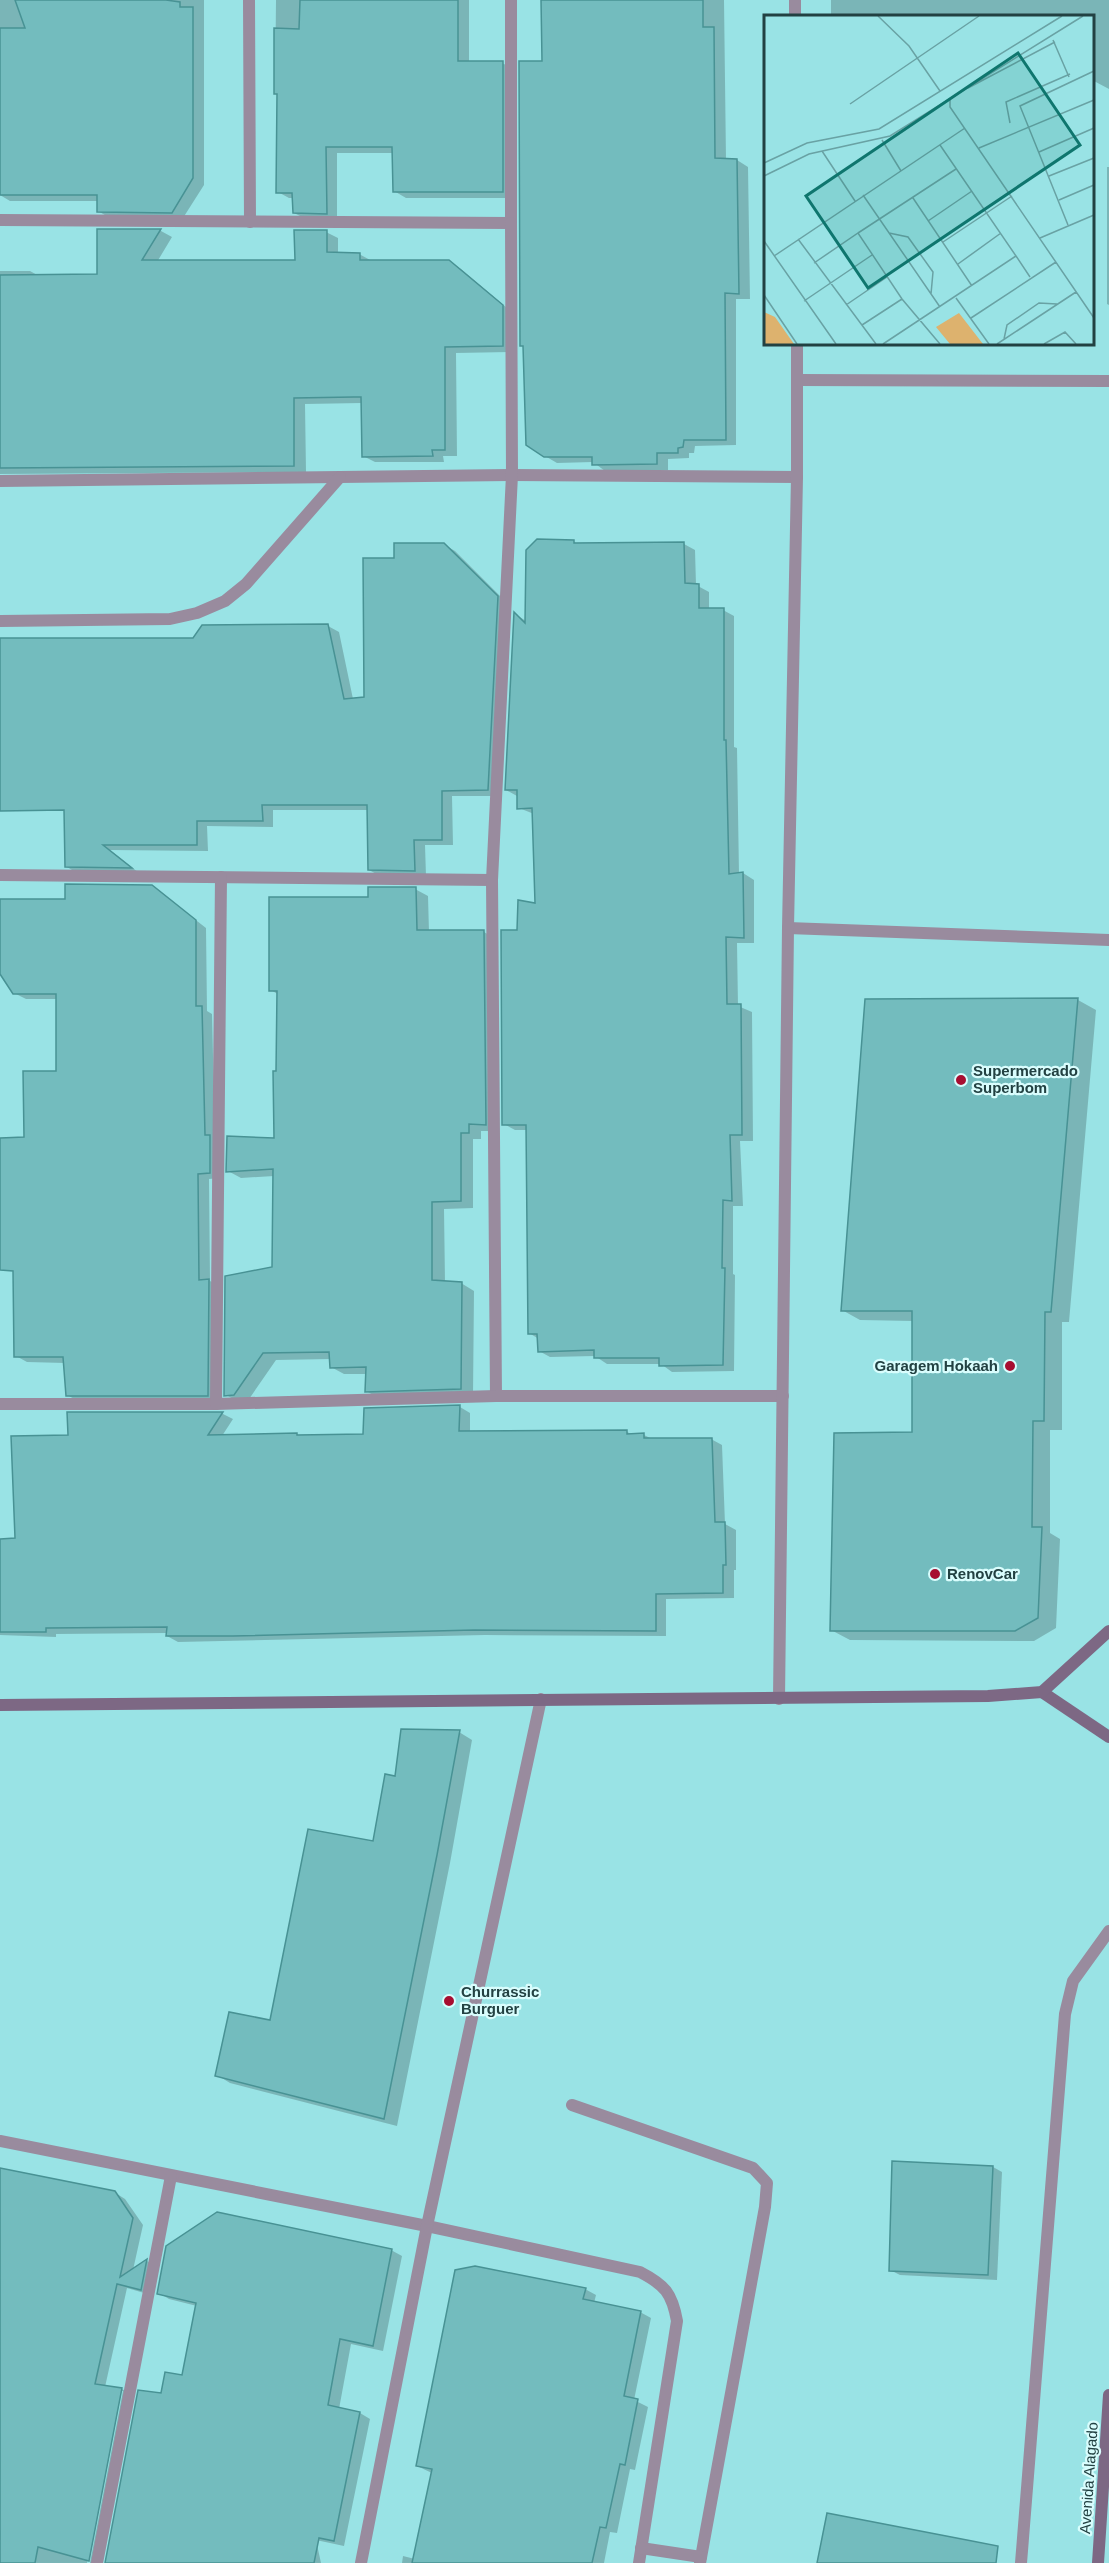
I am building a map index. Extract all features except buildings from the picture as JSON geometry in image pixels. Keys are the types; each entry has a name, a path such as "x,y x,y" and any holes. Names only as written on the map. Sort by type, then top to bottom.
{"street":[{"path":"249,0 250,222"},
{"path":"496,1396 492,880 512,475 511,0"},
{"path":"0,220 511,223"},
{"path":"779,1699 797,345"},
{"path":"797,381 1109,381"},
{"path":"0,481 512,475 797,477"},
{"path":"0,621 170,619 197,613 225,601 246,584 340,477"},
{"path":"0,875 492,880"},
{"path":"216,1404 221,877"},
{"path":"788,928 1109,940"},
{"path":"0,1404 216,1404 496,1396 783,1396"},
{"path":"0,1705 988,1696 1042,1692 1109,1631"},
{"path":"1042,1692 1109,1737"},
{"path":"361,2563 427,2226 541,1700"},
{"path":"1021,2563 1065,2014 1073,1981 1109,1931"},
{"path":"572,2105 753,2168 766,2183 765,2207 700,2560 641,2548"},
{"path":"0,2141 427,2226 640,2272 657,2281 674,2300 677,2321 639,2563"},
{"path":"97,2563 171,2176"},
{"name":"Avenida Alagado","path":"1098,2563 1109,2395"}],"place":[{"name":"Supermercado Superbom","path":"961,1080"},
{"name":"Garagem Hokaah","path":"1010,1366"},
{"name":"RenovCar","path":"935,1574"},
{"name":"Churrassic Burguer","path":"449,2001"}]}
